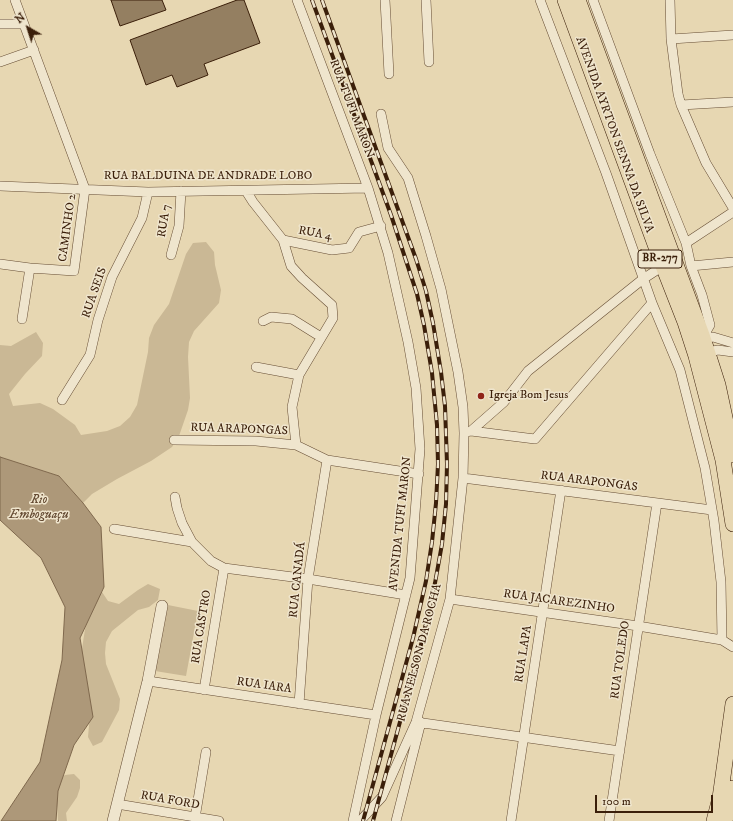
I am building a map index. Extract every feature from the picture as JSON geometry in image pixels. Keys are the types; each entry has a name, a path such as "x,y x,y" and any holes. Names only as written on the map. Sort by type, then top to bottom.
{"highway":[{"name":"AVENIDA AYRTON SENNA DA SILVA","path":"567,2 611,68 699,346 723,460 733,524"},
{"name":"AVENIDA AYRTON SENNA DA SILVA","path":"567,2 663,266 685,322 699,346 718,385 733,455"},
{"path":"714,821 720,798 733,704"},
{"path":"725,821 733,788"}],"street":[{"path":"15,0 85,189"},
{"name":"RUA TUFI MARON","path":"297,0 381,226"},
{"path":"385,0 389,74"},
{"path":"426,0 429,62"},
{"path":"540,0 601,159 652,303 680,370 704,468 712,510 721,582 722,640"},
{"path":"593,0 611,68 650,154 686,243 691,266 702,295 710,325 699,346"},
{"path":"670,0 671,39 678,94 706,163 733,208"},
{"path":"0,24 23,24"},
{"path":"671,39 733,35"},
{"path":"0,62 34,50"},
{"path":"682,105 733,102"},
{"name":"RUA NELSON DA ROCHA","path":"360,821 382,797 419,722 450,599 467,432 458,372 441,289 408,178 388,148 381,114"},
{"name":"RUA BALDUINA DE ANDRADE LOBO","path":"0,186 148,192 368,188"},
{"name":"CAMINHO 2","path":"30,268 74,271 85,189"},
{"name":"RUA 7","path":"171,255 179,226 181,191"},
{"path":"246,191 283,240 291,266 332,305 333,318 299,376 292,407 296,445"},
{"name":"RUA SEIS","path":"62,400 90,354 98,320 112,277 142,218 148,192"},
{"path":"686,243 733,212"},
{"name":"RUA 4","path":"283,240 332,250 349,248 359,232 381,226"},
{"name":"AVENIDA TUFI MARON","path":"353,821 376,715 410,578 419,474 420,449 416,388 408,342 381,226"},
{"path":"691,266 733,262"},
{"path":"0,264 30,268 22,319"},
{"path":"467,432 504,402 528,371 644,279 663,266"},
{"path":"467,432 535,440 652,303"},
{"path":"263,321 271,317 292,319 321,337"},
{"path":"699,346 712,337 733,343"},
{"path":"699,346 733,352"},
{"path":"256,367 299,376"},
{"name":"RUA ARAPONGAS","path":"174,440 256,441 296,445 327,460 419,474"},
{"name":"RUA CANADÁ","path":"299,704 308,578 327,460"},
{"name":"RUA ARAPONGAS","path":"463,478 712,510"},
{"name":"RUA LAPA","path":"511,821 561,490"},
{"path":"175,497 179,516 192,542 211,561 224,568 308,578 406,595"},
{"name":"RUA TOLEDO","path":"609,821 657,503"},
{"path":"114,529 192,542"},
{"name":"RUA CASTRO","path":"204,690 224,568"},
{"name":"RUA JACAREZINHO","path":"450,599 638,626 722,640 733,647"},
{"path":"113,821 148,681 162,606"},
{"name":"RUA IARA","path":"148,681 376,715"},
{"path":"396,821 419,722 620,751"},
{"path":"195,818 206,752"},
{"name":"RUA FORD","path":"117,804 219,821"}],"shaded area":[{"path":"206,242 214,252 215,265 221,290 219,303 194,331 189,342 188,357 190,398 188,410 179,436 172,447 151,461 92,494 83,503 59,476 0,457 0,345 11,346 36,332 43,343 42,356 9,394 13,406 40,403 53,409 75,425 81,435 107,431 120,426 130,417 137,405 148,352 149,338 154,325 169,304 186,254 193,243"},
{"path":"148,584 160,589 158,600 149,607 138,610 112,631 106,642 106,664 120,699 119,710 102,742 93,746 88,737 90,714 81,655 90,597 102,592 108,601 119,604"},
{"path":"168,605 198,611 186,676 155,671"},
{"path":"74,774 80,780 80,788 77,797 66,813 67,821 58,821 56,789 58,780 65,775"}],"water":[{"name":"Rio Emboguaçu","path":"0,457 59,476 83,503 101,527 104,587 80,638 93,717 74,745 58,791 56,821 1,821 40,762 62,660 65,607 41,558 0,520"}],"building":[{"path":"111,0 162,0 166,10 120,26"},
{"path":"237,0 244,0 260,43 204,64 208,75 177,87 172,75 146,85 130,40"}],"railway":[{"path":"312,0 391,215 417,294 432,373 437,425 438,464 436,503 426,581 413,638 363,821"},
{"path":"322,0 416,259 426,291 433,323 445,406 447,464 446,504 442,544 422,641 373,821"}],"place":[{"name":"Igreja Bom Jesus","path":"481,396"}]}
